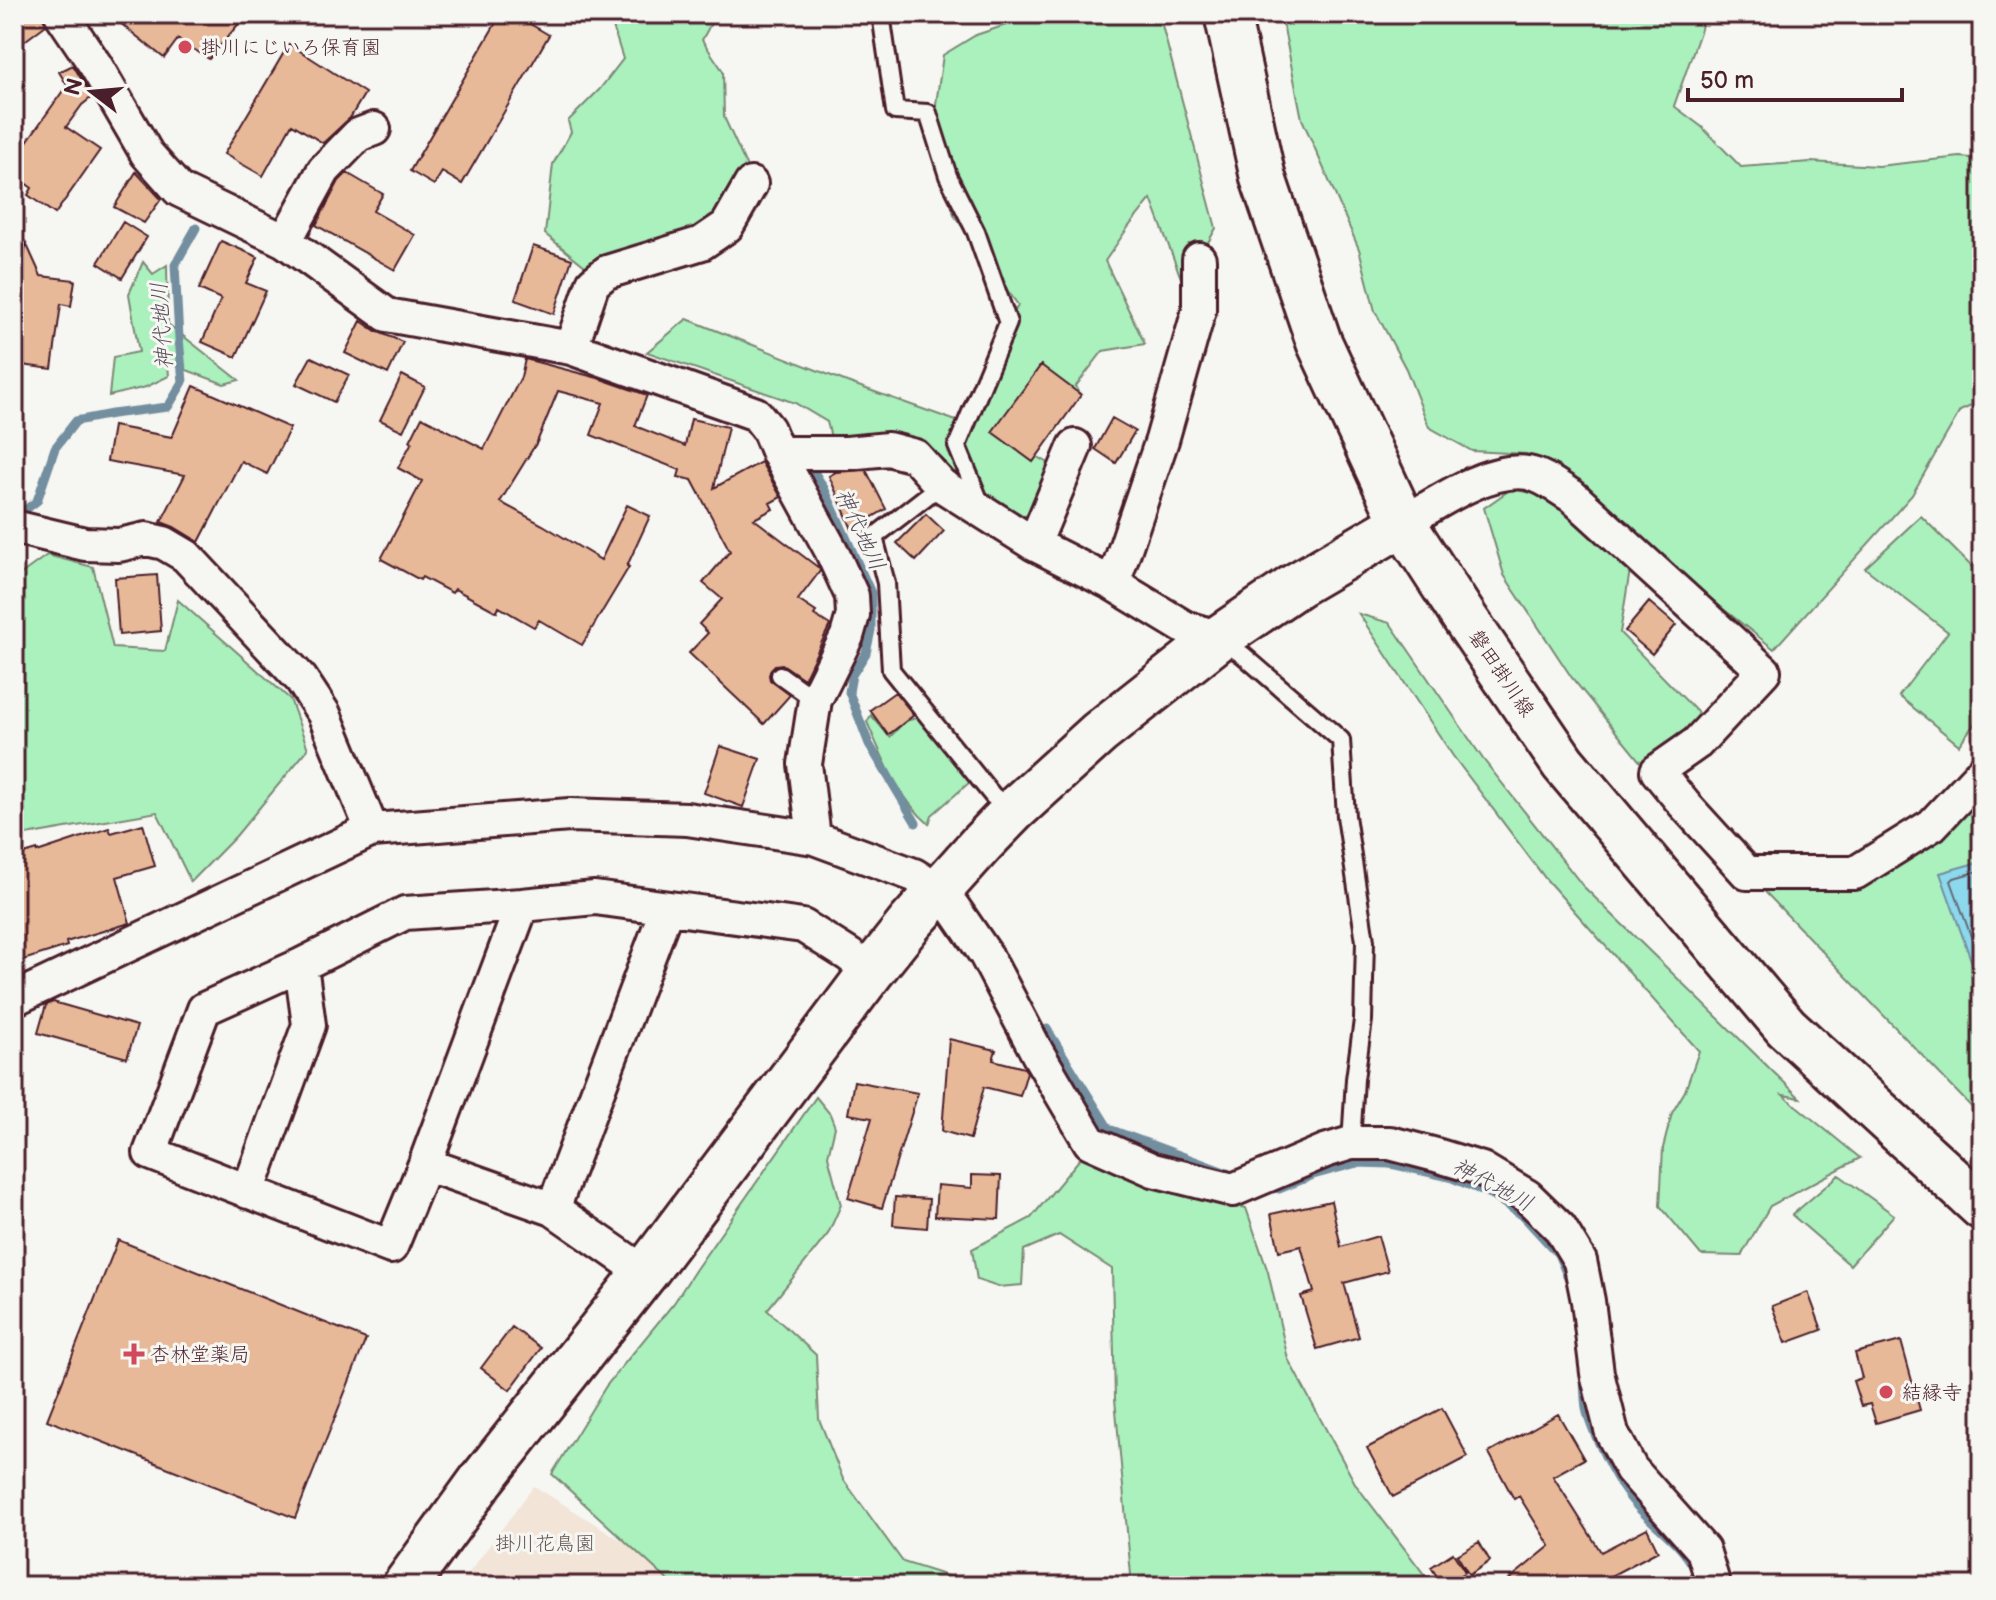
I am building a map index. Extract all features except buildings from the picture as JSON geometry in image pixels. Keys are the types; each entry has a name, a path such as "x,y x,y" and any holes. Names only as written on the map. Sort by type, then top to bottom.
{"street":[{"path":"61,14 96,66 147,154 179,190 285,241 387,315 571,348 756,414 768,429 852,596 853,615 847,636 815,700 805,764 814,838"},
{"name":"磐田掛川線","path":"1227,14 1263,178 1319,342 1403,523 1563,763 1786,1027 1982,1207"},
{"path":"285,241 324,170 358,135 374,129"},
{"path":"571,348 593,283 607,272 702,243 727,226 751,184"},
{"path":"1113,584 1162,440 1199,310 1199,259"},
{"path":"1034,544 1075,446"},
{"path":"778,453 847,453 888,449 915,456 941,485 1034,544 1113,584 1184,627 1219,638"},
{"path":"405,1586 481,1481 645,1273 871,972 910,923 1013,811 1099,733 1219,638 1297,585 1459,490 1510,473 1540,477 1572,496 1764,671 1697,743 1657,771 1747,873 1855,873 1932,825 1982,772"},
{"path":"14,527 85,544 119,545 146,539 164,543 186,556 301,679 324,714 372,830"},
{"path":"14,999 372,830 570,815 687,819 814,838 914,875 939,891 986,955 1038,1054 1090,1142 1153,1170 1233,1190 1318,1153 1351,1143 1390,1143 1482,1169 1527,1196 1560,1228 1580,1261 1597,1373 1612,1433 1631,1469 1703,1550 1714,1586"},
{"path":"522,905 391,1247 150,1153 204,1009 405,913 595,898 803,926 871,972"},
{"path":"553,1209 667,908"},
{"path":"248,1192 309,1025 301,965"},
{"path":"425,1164 553,1209 645,1273"}],"lane":[{"path":"881,14 895,111 928,113 948,176 976,232 1008,323 957,446 984,512"},
{"path":"941,485 874,537 886,583 891,670 993,796 1013,811"},
{"path":"1219,638 1341,740 1346,816 1365,941 1363,1020 1351,1143"},
{"path":"780,675 815,700"}],"shaded area":[{"name":"掛川花鳥園","path":"534,1486 695,1586 459,1586"}],"green space":[{"path":"609,14 716,14 702,40 723,71 724,117 752,178 701,239 600,278 545,234 553,164 571,132 568,121 599,90 623,59"},
{"path":"1053,14 1159,14 1216,228 1184,286 1151,199 1105,261 1145,344 1103,351 1076,386 1080,394 994,432 1052,465 1034,544 897,451 835,453 827,422 795,403 647,352 687,319 959,422 1018,305 954,215 934,118 943,55 976,35 1012,23 1048,22"},
{"path":"1281,14 1703,14 1701,29 1674,106 1702,127 1741,167 1811,162 1878,166 1960,157 1982,159 1982,401 1960,411 1912,495 1774,649 1527,454 1472,451 1429,427 1406,369 1375,311 1359,249 1302,119"},
{"path":"143,262 153,274 167,265 168,324 239,380 224,384 168,363 169,376 146,387 109,396 113,357 139,352 129,294"},
{"path":"1511,489 1546,496 1610,544 1630,570 1620,633 1703,718 1690,736 1642,764 1572,678 1504,575 1484,508"},
{"path":"1921,516 1982,577 1982,713 1959,745 1899,696 1948,632 1865,568"},
{"path":"47,555 93,567 113,648 165,651 178,600 290,699 308,749 236,836 191,882 157,812 14,837 14,579"},
{"path":"1359,614 1390,623 1483,759 1583,886 1800,1098 1783,1095 1860,1158 1770,1206 1741,1256 1701,1255 1660,1206 1663,1148 1672,1113 1685,1091 1699,1051 1545,878 1453,756"},
{"path":"871,715 890,737 905,721 921,717 966,767 970,782 932,815 929,824 918,814 892,777 867,722"},
{"path":"1982,773 1982,1118 1747,873 1862,880"},
{"path":"816,1097 830,1114 835,1127 828,1156 841,1205 828,1234 767,1310 816,1355 819,1419 843,1479 903,1562 979,1586 674,1586 552,1474 606,1386 674,1303"},
{"path":"1083,1155 1136,1177 1246,1208 1268,1272 1288,1359 1356,1485 1433,1586 1132,1586 1115,1399 1112,1269 1059,1235 1024,1250 1022,1285 998,1287 977,1280 972,1249 1031,1218"},
{"path":"1839,1175 1894,1215 1850,1265 1792,1215"}],"water":[{"path":"1982,861 1982,991 1940,873"}],"waterway":[{"name":"神代地川","path":"14,509 25,510 37,501 55,448 76,421 168,407 183,382 175,265 196,228"},
{"name":"神代地川","path":"813,470 871,593 871,630 866,653 852,675 849,692 869,744 916,823"},
{"name":"神代地川","path":"1047,1029 1109,1129 1227,1173"},
{"name":"神代地川","path":"1268,1186 1279,1189 1313,1175 1357,1163 1391,1164 1450,1177 1490,1194 1523,1216 1558,1254 1570,1282"},
{"name":"神代地川","path":"1584,1379 1588,1416 1615,1474 1628,1496 1675,1542 1694,1568"}],"place":[{"name":"掛川にじいろ保育園","path":"185,47"},
{"name":"杏林堂薬局","path":"134,1354"},
{"name":"結縁寺","path":"1886,1392"}]}
